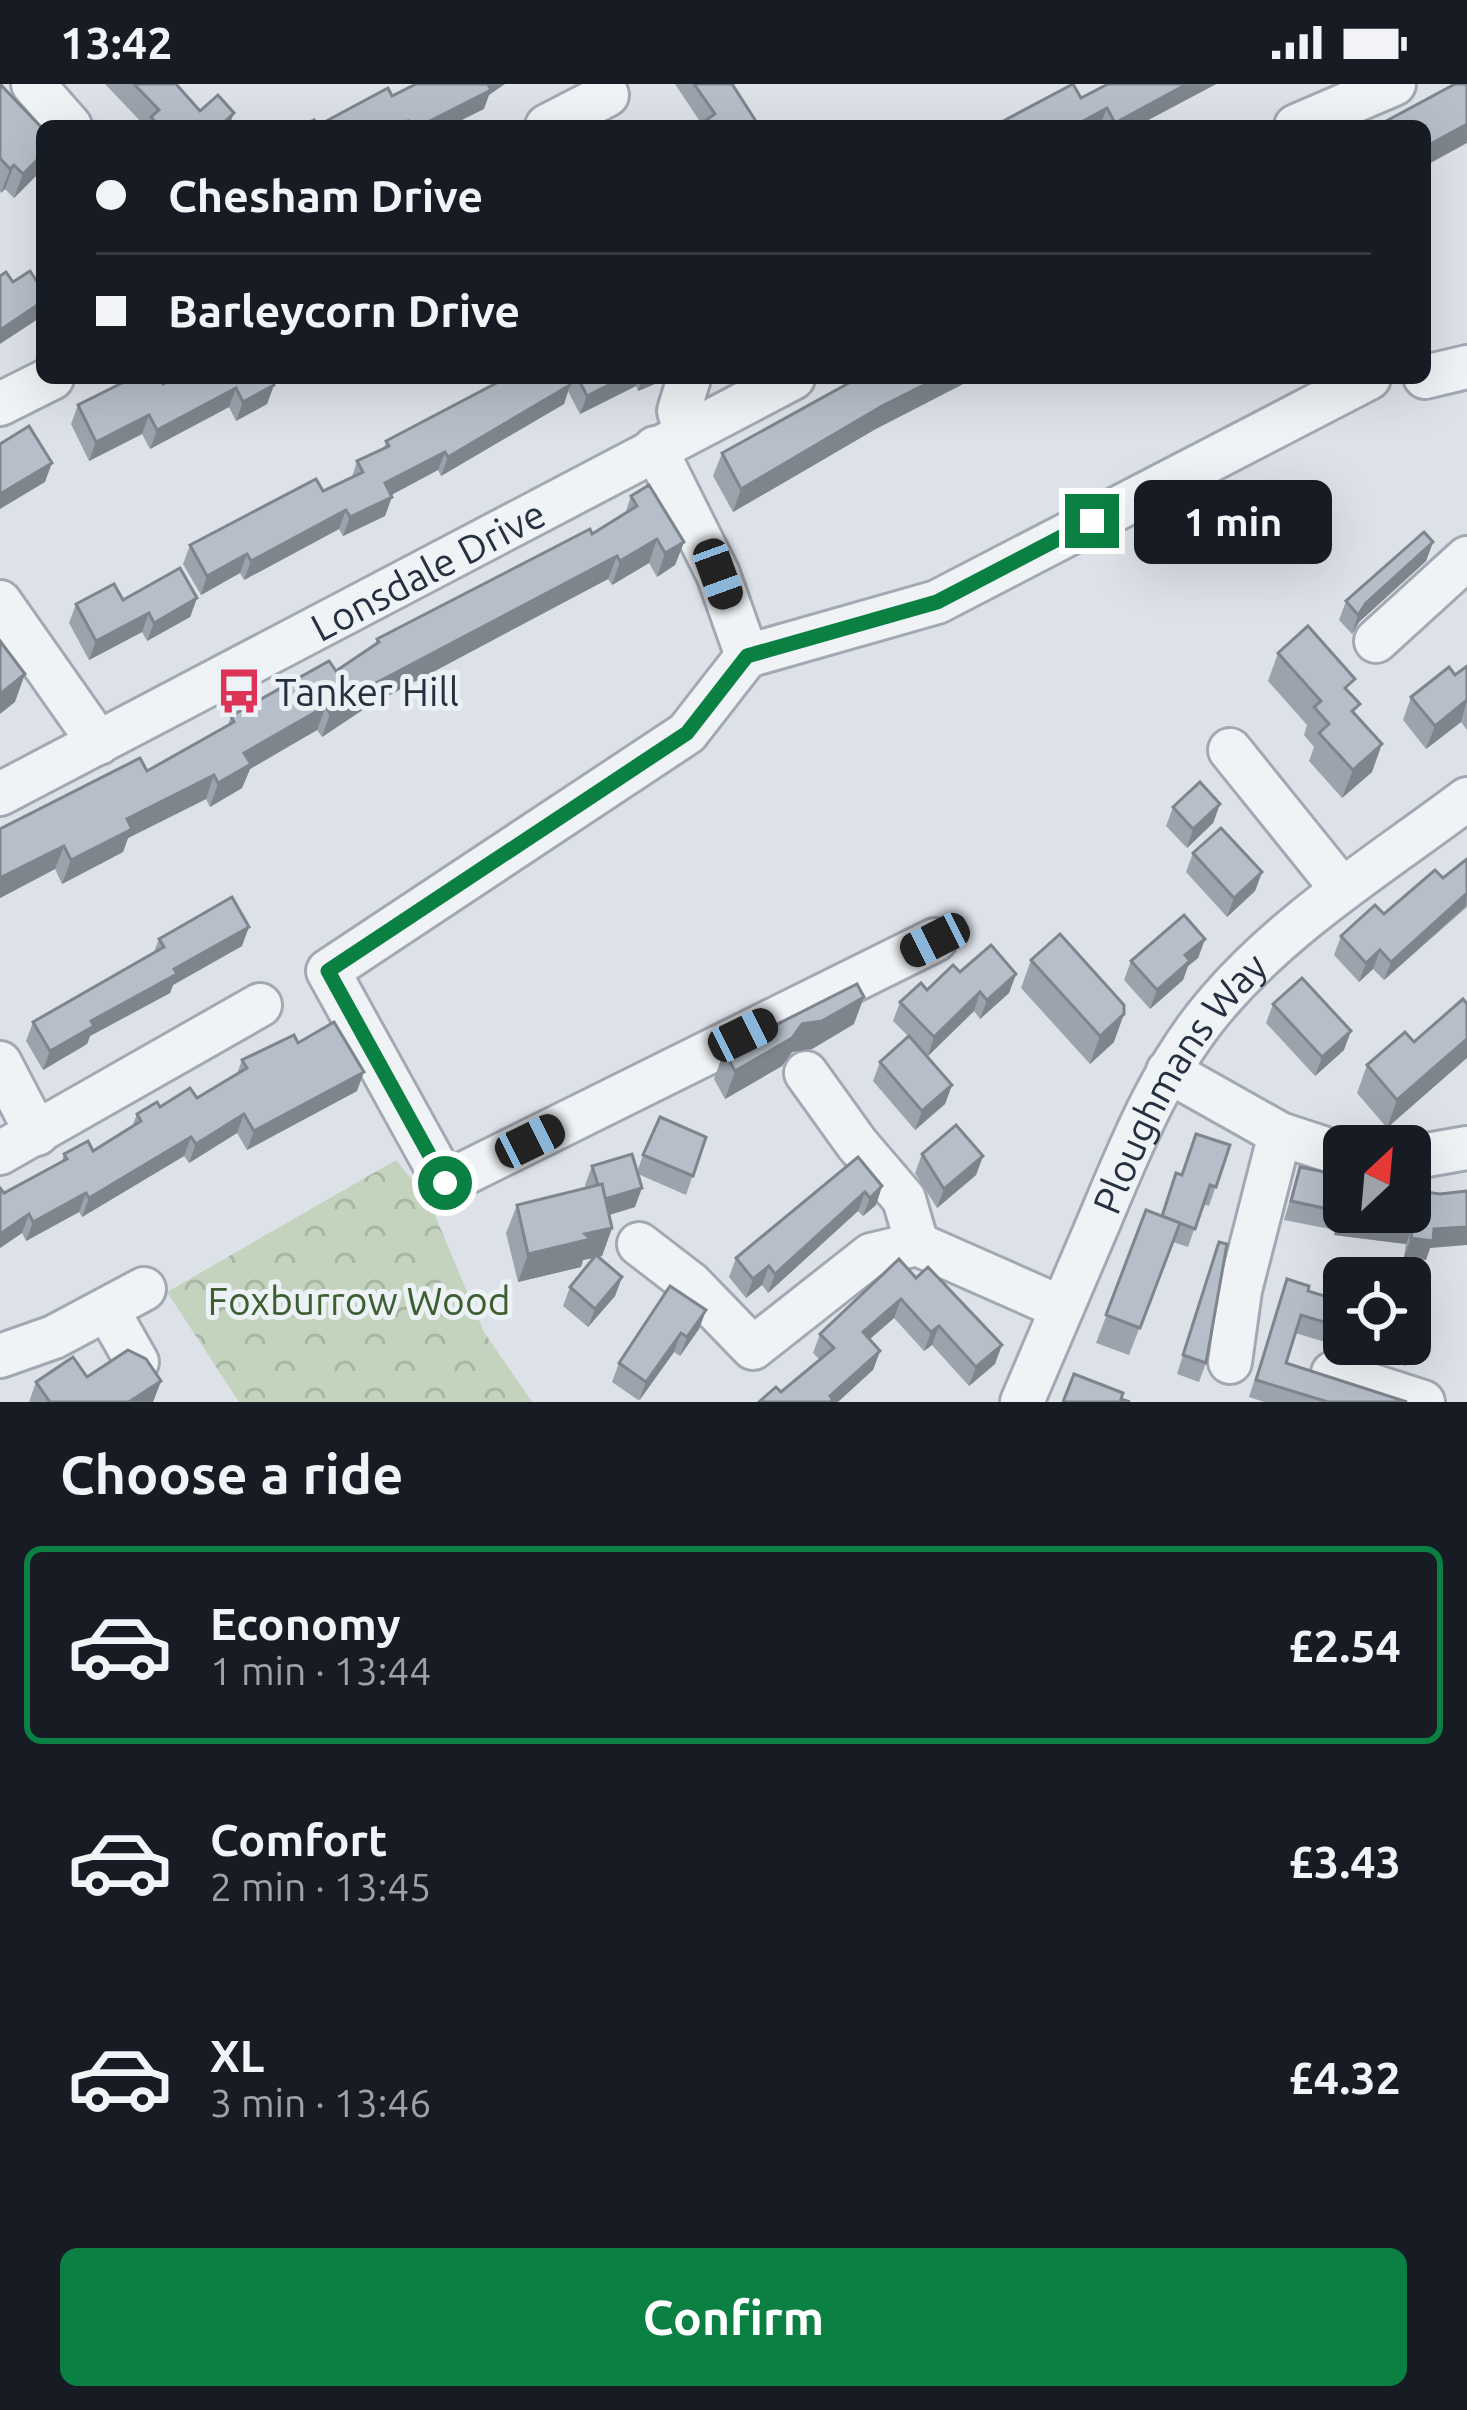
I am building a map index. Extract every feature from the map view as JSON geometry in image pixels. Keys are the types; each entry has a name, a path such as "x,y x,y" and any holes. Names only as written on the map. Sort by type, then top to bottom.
{"street":[{"path":"32,84 65,120"},
{"path":"1307,120 1368,88"},
{"path":"563,120 611,102"},
{"path":"0,404 40,384"},
{"path":"687,384 670,440 747,656"},
{"name":"Lonsdale Drive","path":"0,794 779,384"},
{"path":"935,940 445,1183 328,971 687,733 747,656 937,602 1358,384"},
{"path":"1376,641 1467,558"},
{"path":"0,602 99,743"},
{"path":"1230,750 1342,889"},
{"name":"Ploughmans Way","path":"1022,1402 1138,1127 1168,1071 1219,1000 1282,938 1342,889 1464,806"},
{"path":"0,1063 19,1143 260,1005"},
{"path":"1168,1071 1280,1134 1323,1148"},
{"path":"806,1073 904,1199 917,1244"},
{"path":"1230,1362 1240,1290 1280,1134"},
{"path":"1431,1154 1467,1148"},
{"path":"639,1244 692,1285 753,1348 871,1255 917,1244 1062,1308"},
{"path":"0,1356 54,1337 126,1299 137,1362"},
{"path":"1333,1373 1423,1402"}],"green space":[{"name":"Foxburrow Wood","path":"396,1160 428,1199 484,1332 532,1402 239,1402 167,1292"}],"building":[{"path":"0,84 36,122 36,161 23,174 0,158"},
{"path":"134,84 176,84 200,111 218,95 234,113 226,120 153,120 159,110"},
{"path":"416,84 488,84 491,90 432,120 328,120 388,88 392,96"},
{"path":"694,84 732,84 755,120 706,120 715,114"},
{"path":"1073,84 1081,98 1108,84 1187,84 1121,120 1113,120 1107,108 1085,120 1005,120"},
{"path":"1455,84 1467,84 1467,124 1431,144 1431,120 1388,120"},
{"path":"30,271 36,280 36,306 0,330 0,276 6,272 13,282"},
{"path":"120,384 274,385 243,402 236,388 157,430 149,415 96,442 78,405"},
{"path":"495,384 570,385 448,457 445,452 385,483 392,497 350,517 346,510 251,561 247,554 207,576 190,545 316,479 323,491 363,472 357,461 389,446 386,441"},
{"path":"581,384 610,384 587,396"},
{"path":"847,384 926,384 741,489 722,453"},
{"path":"29,426 52,463 0,494 0,444"},
{"path":"649,485 684,542 665,553 657,539 620,561 617,556 376,683 330,713 326,706 244,753 251,764 218,783 214,775 127,819 132,829 71,860 64,846 0,878 0,829 140,758 147,771 234,722 231,716 329,661 336,671 377,639 590,529 592,534 637,506 631,496"},
{"path":"1424,532 1433,542 1358,615 1346,601"},
{"path":"180,568 197,598 154,623 149,613 96,641 76,604 114,584 123,600"},
{"path":"1308,626 1355,679 1345,688 1360,704 1352,711 1382,744 1353,770 1319,733 1329,724 1314,707 1321,701 1278,653"},
{"path":"0,641 25,674 0,694"},
{"path":"1467,666 1467,700 1435,726 1411,697 1449,667 1455,675"},
{"path":"1200,782 1220,804 1193,829 1173,807"},
{"path":"1221,828 1262,872 1234,898 1193,853"},
{"path":"1467,859 1467,893 1391,962 1380,950 1366,963 1341,936 1375,905 1384,914 1435,870 1443,878"},
{"path":"232,897 249,927 174,969 177,974 91,1021 94,1026 50,1051 33,1022 164,947 159,939"},
{"path":"1184,915 1205,939 1185,955 1190,961 1157,990 1131,961"},
{"path":"1060,934 1124,1005 1124,1014 1100,1036 1031,960"},
{"path":"991,945 1016,974 987,1000 980,992 934,1037 900,1002 921,983 927,990 953,965 960,972"},
{"path":"1302,978 1351,1031 1322,1057 1273,1004"},
{"path":"857,984 864,997 822,1021 802,1024 792,1038 735,1071 724,1051"},
{"path":"1463,999 1467,1039 1397,1100 1367,1065 1405,1032 1414,1042"},
{"path":"334,1022 364,1072 254,1131 244,1114 196,1144 191,1137 89,1198 86,1193 33,1222 29,1214 0,1234 0,1188 4,1193 67,1159 64,1154 88,1141 93,1151 141,1121 137,1114 157,1102 160,1107 190,1088 197,1098 247,1068 242,1060 294,1035 298,1043"},
{"path":"909,1036 952,1085 922,1111 880,1062"},
{"path":"660,1117 706,1137 693,1176 643,1155"},
{"path":"956,1125 983,1156 944,1189 922,1154"},
{"path":"1196,1134 1230,1145 1195,1229 1162,1216"},
{"path":"632,1154 642,1188 605,1199 592,1166"},
{"path":"858,1157 882,1186 870,1198 865,1192 775,1274 769,1266 753,1279 736,1258"},
{"path":"1300,1167 1323,1172 1323,1208 1291,1201"},
{"path":"602,1184 612,1228 585,1234 591,1239 528,1254 517,1205"},
{"path":"1467,1191 1467,1227 1434,1229 1433,1241 1411,1238 1412,1233 1431,1233 1431,1193"},
{"path":"1146,1210 1180,1223 1140,1328 1106,1315"},
{"path":"1219,1242 1227,1244 1206,1363 1183,1355"},
{"path":"596,1255 622,1277 595,1309 570,1287"},
{"path":"899,1259 916,1278 928,1267 1002,1345 976,1367 939,1326 931,1332 901,1299 863,1332 880,1351 830,1396 833,1400 759,1402 776,1387 781,1392 834,1348 820,1334"},
{"path":"1287,1279 1323,1296 1323,1322 1301,1315 1286,1363 1407,1402 1328,1402 1256,1380"},
{"path":"670,1286 706,1310 687,1337 681,1333 646,1382 619,1363"},
{"path":"128,1350 146,1359 161,1381 129,1402 50,1402 36,1382 73,1357 87,1377"},
{"path":"1074,1374 1123,1393 1121,1399 1130,1402 1063,1402"}],"place":[{"name":"Tanker Hill","path":"239,691"}],"route":[{"path":"445,1183 328,971 687,733 747,656 937,602 1092,521"}]}
